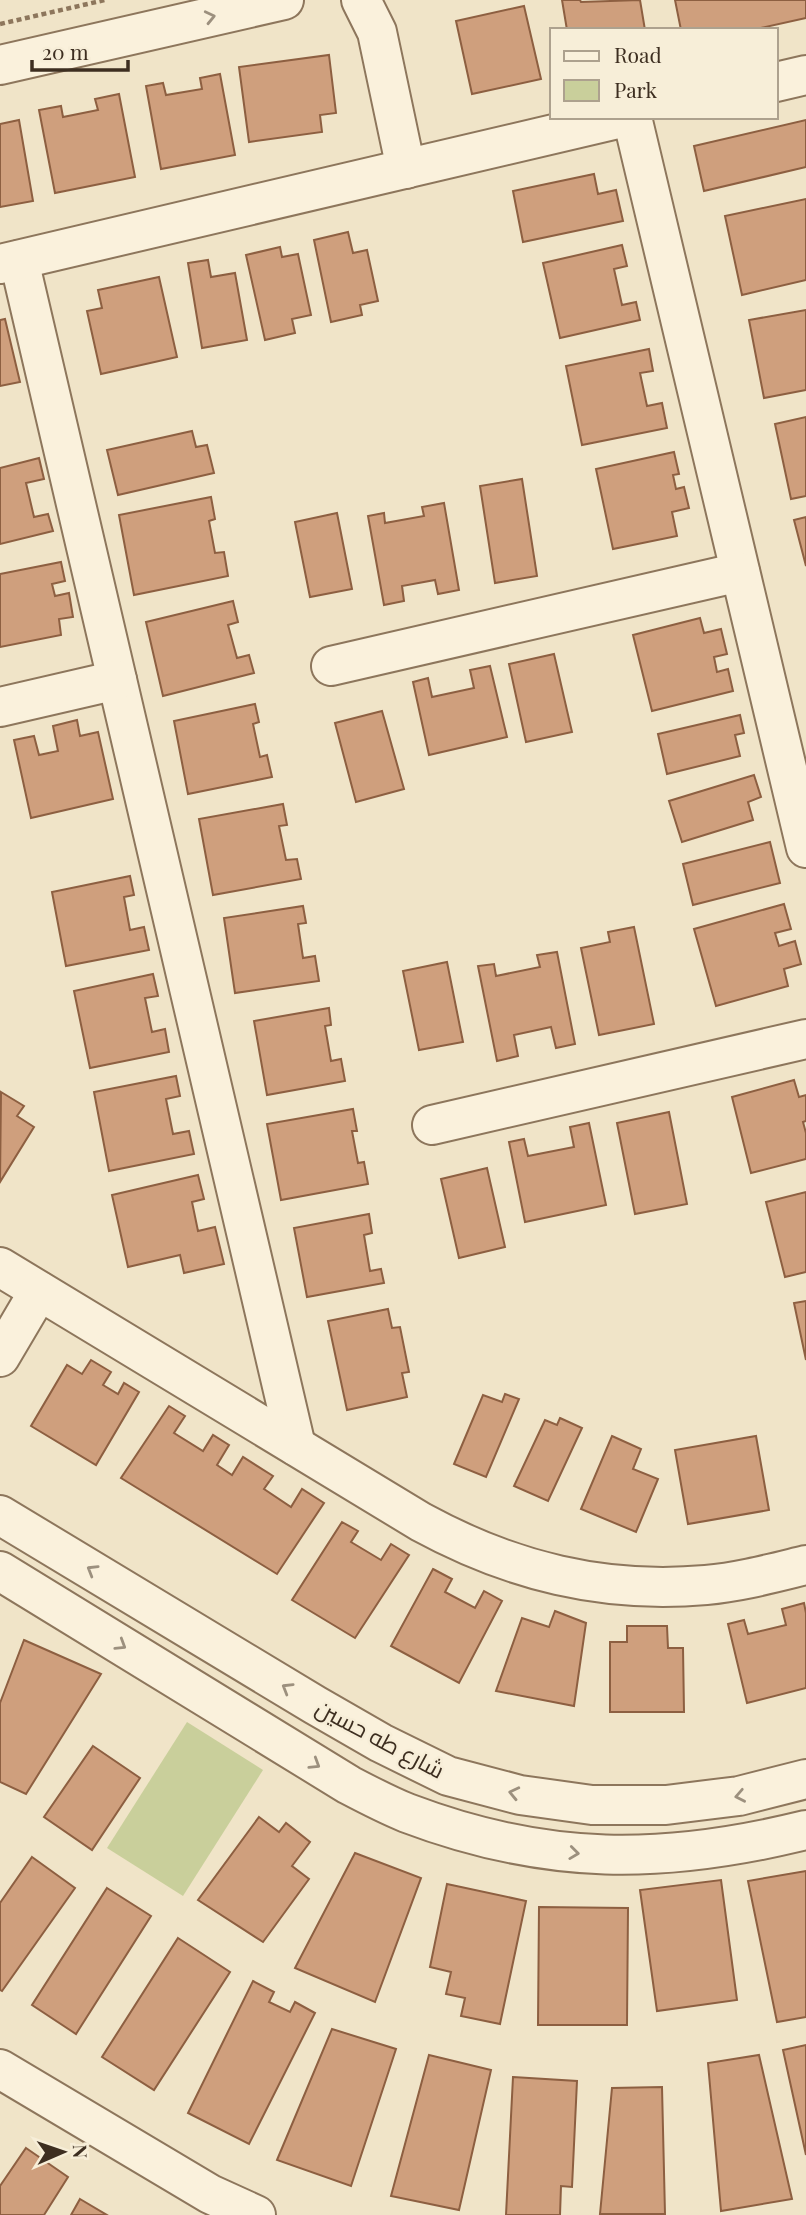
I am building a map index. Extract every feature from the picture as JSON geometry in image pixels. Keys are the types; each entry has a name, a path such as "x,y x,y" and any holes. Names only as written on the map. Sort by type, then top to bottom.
{"street":[{"path":"0,65 284,0"},
{"path":"361,0 377,32 413,168"},
{"path":"389,0 390,29 413,168"},
{"path":"778,82 806,75"},
{"path":"296,1446 117,680 9,262 618,119"},
{"path":"632,119 806,848"},
{"path":"331,666 740,572"},
{"path":"0,707 117,680"},
{"path":"432,1125 806,1039"},
{"path":"0,1267 456,1542 494,1557 558,1576 611,1585 671,1587 707,1585 806,1565"},
{"path":"0,1357 39,1291"},
{"name":"شارع طه حسين","path":"0,1515 315,1705 381,1743 449,1776 520,1795 605,1805 666,1805 727,1798 806,1779"},
{"path":"2,1574 349,1786 405,1812 464,1832 524,1847 586,1855 648,1856 710,1850 806,1830"},
{"path":"0,2069 210,2194 256,2215"}],"path":[{"path":"0,24 105,0"}],"green space":[{"path":"187,1722 263,1770 183,1896 107,1848"}],"building":[{"path":"562,0 640,0 645,28 567,28"},
{"path":"675,0 806,0 806,18 761,28 681,28"},
{"path":"524,6 541,79 472,94 456,21"},
{"path":"329,55 336,113 320,115 322,132 249,142 239,67"},
{"path":"220,74 235,155 161,169 146,86 163,83 166,95 202,89 200,78"},
{"path":"119,94 135,177 55,193 39,110 61,106 63,117 98,110 95,99"},
{"path":"19,120 33,201 0,207 0,124"},
{"path":"806,120 806,167 704,191 694,146"},
{"path":"594,174 598,194 616,190 623,221 523,242 513,191"},
{"path":"806,199 806,280 742,295 725,216"},
{"path":"348,232 353,253 367,250 378,301 360,305 362,315 331,322 314,240"},
{"path":"622,245 627,266 614,269 622,305 636,302 640,320 560,338 543,263"},
{"path":"280,247 282,257 298,254 311,315 292,319 295,333 265,340 246,255"},
{"path":"208,260 211,277 235,273 247,340 202,348 188,263"},
{"path":"159,277 177,357 101,374 87,311 102,308 98,290"},
{"path":"806,310 806,390 764,398 749,320"},
{"path":"5,319 20,382 0,386 0,320"},
{"path":"649,349 653,371 640,373 647,406 662,403 667,428 582,445 566,366"},
{"path":"806,417 806,496 791,499 775,424"},
{"path":"192,431 196,447 207,445 214,473 118,495 107,450"},
{"path":"674,452 679,474 673,475 676,489 684,487 689,508 672,512 677,536 613,549 596,469"},
{"path":"39,458 44,479 26,483 34,517 48,514 53,531 0,544 0,468"},
{"path":"522,479 537,576 495,583 480,486"},
{"path":"211,497 215,519 209,521 215,553 224,552 228,576 134,595 119,515"},
{"path":"444,503 459,590 438,594 435,580 402,586 404,601 384,605 368,516 384,513 385,523 424,516 422,507"},
{"path":"337,513 352,589 310,597 295,522"},
{"path":"806,517 806,566 794,520"},
{"path":"61,562 65,581 52,584 55,596 69,593 73,617 59,619 61,635 0,647 0,574"},
{"path":"233,601 238,622 228,625 237,658 249,655 254,673 163,696 146,622"},
{"path":"700,618 704,633 721,629 727,654 714,657 717,672 728,669 733,691 652,711 633,635"},
{"path":"554,654 572,732 526,742 509,664"},
{"path":"490,666 507,737 429,755 413,682 428,678 432,697 474,688 470,670"},
{"path":"255,704 259,722 253,724 260,757 267,755 272,777 188,794 174,721"},
{"path":"382,711 404,789 356,802 335,723"},
{"path":"740,715 744,733 735,735 740,756 667,774 658,734"},
{"path":"77,720 80,736 98,732 113,799 31,818 14,740 34,736 39,755 58,751 53,726"},
{"path":"754,775 761,797 748,802 753,820 682,842 669,801"},
{"path":"283,804 287,825 279,826 286,860 297,859 301,879 213,895 199,819"},
{"path":"770,842 780,883 693,905 683,864"},
{"path":"130,876 134,895 124,897 130,930 144,927 149,950 66,966 52,892"},
{"path":"784,904 791,929 775,933 779,946 795,941 801,964 784,969 788,986 716,1006 694,929"},
{"path":"303,906 306,923 298,924 303,958 315,956 319,981 235,993 224,918"},
{"path":"634,927 654,1024 599,1035 581,948 610,942 608,932"},
{"path":"557,952 575,1044 556,1048 551,1027 514,1035 518,1056 497,1061 478,966 494,964 496,976 540,967 537,955"},
{"path":"447,962 463,1042 419,1050 403,971"},
{"path":"153,974 158,996 145,998 152,1032 165,1029 169,1052 90,1068 74,991"},
{"path":"329,1008 331,1025 325,1026 331,1061 341,1059 345,1081 267,1095 254,1021"},
{"path":"176,1076 180,1096 166,1099 173,1134 189,1131 194,1154 109,1171 94,1092"},
{"path":"794,1080 799,1097 806,1095 806,1121 803,1122 806,1133 806,1159 751,1173 732,1097"},
{"path":"1,1092 24,1106 17,1116 34,1127 0,1182"},
{"path":"353,1109 357,1131 352,1131 358,1163 364,1162 368,1184 281,1200 267,1124"},
{"path":"669,1112 687,1204 635,1214 617,1123"},
{"path":"589,1123 606,1205 525,1222 509,1142 524,1139 528,1156 574,1147 570,1127"},
{"path":"487,1168 505,1247 459,1258 441,1179"},
{"path":"198,1175 204,1199 192,1202 198,1231 215,1227 224,1264 184,1273 180,1255 128,1267 112,1195"},
{"path":"806,1192 806,1272 785,1277 766,1202"},
{"path":"369,1214 372,1233 364,1235 370,1271 381,1269 384,1283 307,1297 294,1228"},
{"path":"806,1301 806,1360 794,1303"},
{"path":"388,1309 392,1328 400,1327 409,1372 402,1373 407,1397 347,1410 328,1321"},
{"path":"91,1360 111,1372 103,1385 118,1394 124,1383 139,1392 96,1465 31,1426 67,1365 82,1374"},
{"path":"505,1394 519,1399 486,1477 454,1464 483,1395 502,1402"},
{"path":"169,1406 185,1416 174,1433 203,1451 213,1435 229,1445 217,1465 232,1475 243,1457 273,1476 264,1489 291,1507 302,1489 324,1503 277,1574 121,1478"},
{"path":"560,1418 582,1428 548,1501 514,1486 545,1420 557,1425"},
{"path":"612,1436 641,1449 633,1469 658,1479 636,1532 581,1509"},
{"path":"756,1436 769,1510 688,1524 675,1450"},
{"path":"342,1522 358,1531 351,1542 381,1560 391,1544 409,1555 355,1638 292,1600"},
{"path":"433,1569 452,1579 445,1592 475,1608 484,1591 502,1601 459,1683 391,1646"},
{"path":"804,1603 806,1688 747,1703 728,1624 744,1620 748,1634 786,1625 782,1609"},
{"path":"555,1611 586,1623 574,1706 496,1691 522,1618 549,1627"},
{"path":"627,1626 667,1626 668,1648 683,1648 684,1712 610,1712 610,1642 627,1642"},
{"path":"24,1640 101,1674 26,1794 0,1782 0,1703"},
{"path":"93,1746 140,1778 92,1850 44,1817"},
{"path":"259,1817 279,1832 286,1823 310,1842 292,1866 309,1879 263,1942 198,1900"},
{"path":"355,1853 421,1878 375,2002 295,1968"},
{"path":"32,1857 75,1888 2,1991 0,1903"},
{"path":"806,1871 806,2017 777,2022 748,1881"},
{"path":"721,1880 737,2000 657,2011 640,1890"},
{"path":"447,1884 526,1901 500,2024 461,2016 465,1998 446,1994 451,1972 430,1967"},
{"path":"107,1888 151,1916 76,2034 32,2005"},
{"path":"539,1907 628,1908 627,2025 538,2025"},
{"path":"178,1938 230,1972 154,2090 102,2057"},
{"path":"253,1981 274,1992 269,2002 290,2012 295,2002 315,2013 249,2144 188,2113"},
{"path":"332,2029 396,2049 351,2186 277,2160"},
{"path":"806,2045 806,2155 783,2050"},
{"path":"429,2055 491,2070 459,2210 391,2196"},
{"path":"759,2055 792,2199 721,2211 708,2063"},
{"path":"513,2077 577,2081 572,2187 561,2186 560,2215 506,2215"},
{"path":"662,2087 665,2214 600,2214 612,2088"},
{"path":"26,2148 68,2177 44,2215 0,2215 0,2186"},
{"path":"80,2199 107,2215 71,2215"}]}
